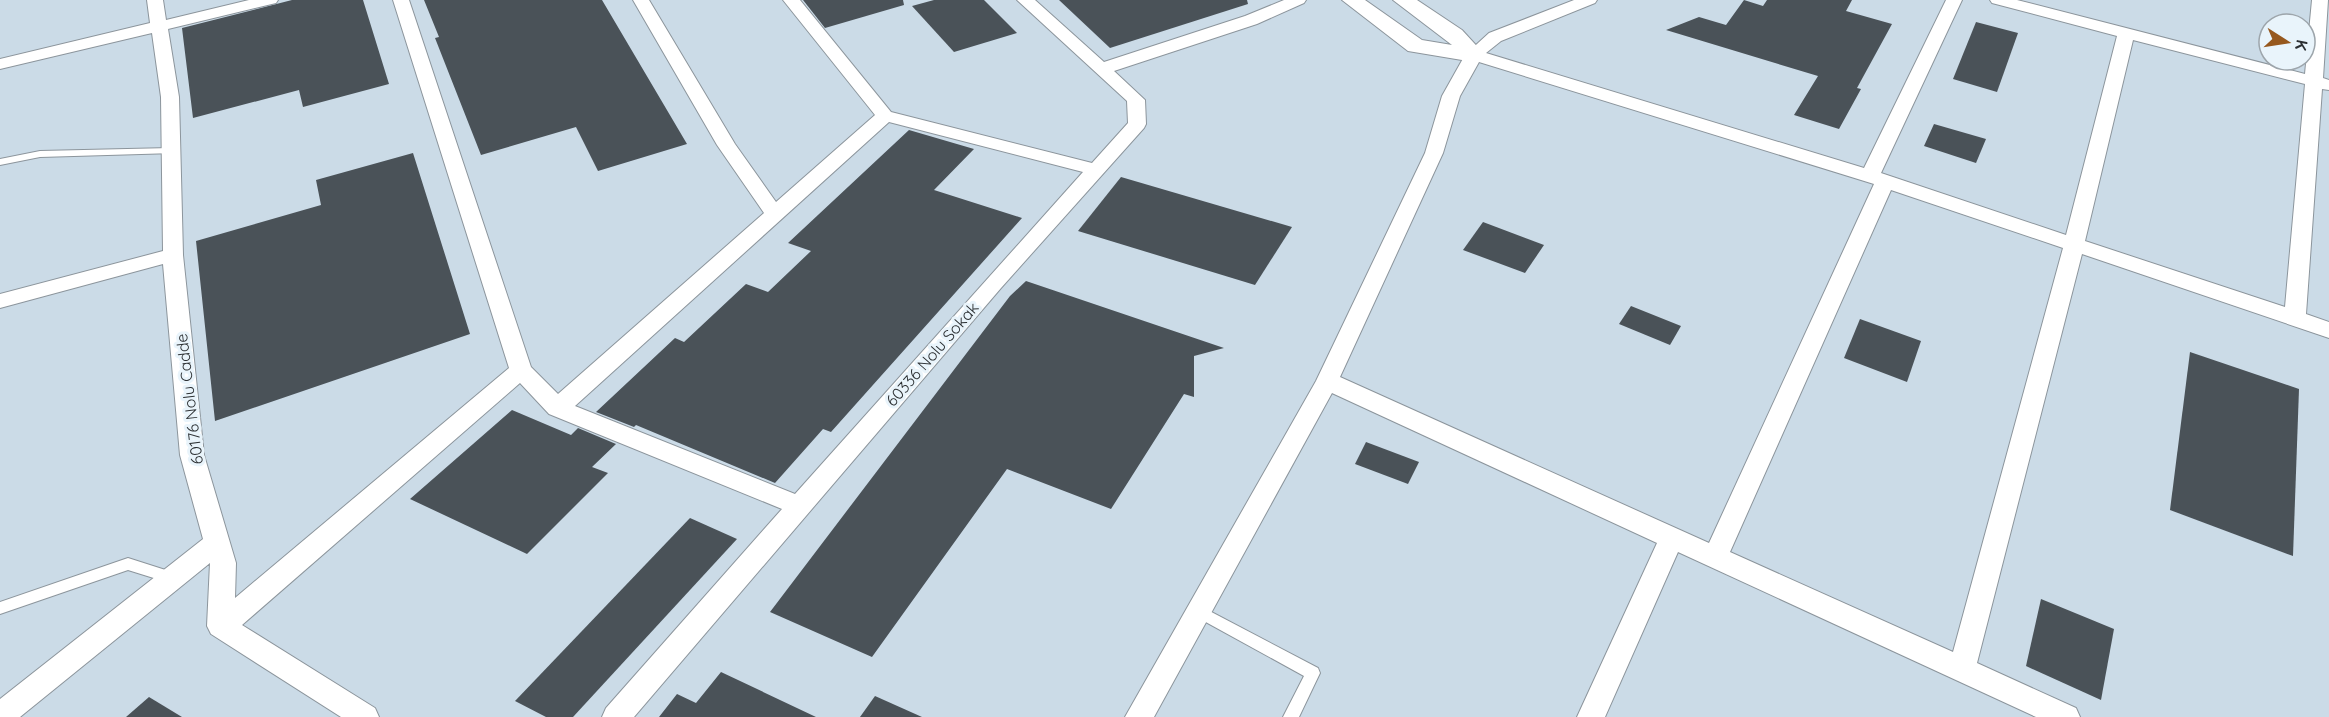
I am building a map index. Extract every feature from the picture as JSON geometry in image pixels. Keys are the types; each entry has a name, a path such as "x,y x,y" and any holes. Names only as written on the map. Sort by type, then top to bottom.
{"street":[{"name":"60176 Nolu Cadde","path":"155,0 170,97 173,255 192,455 223,563 221,626"},
{"path":"0,64 270,0"},
{"path":"401,0 520,370 557,408 800,506"},
{"path":"641,0 726,145 775,214"},
{"path":"791,0 885,116 1097,170"},
{"name":"60336 Nolu Sokak","path":"616,717 994,283 1137,124 1136,100 1025,0"},
{"path":"1101,69 1251,20 1298,0"},
{"path":"1352,0 1416,46 1474,55 1877,178 2329,330"},
{"path":"1403,0 1454,35 1474,55"},
{"path":"1139,717 1327,381 1434,153 1451,96 1474,55 1495,37 1589,0"},
{"path":"1715,557 1954,0"},
{"path":"1998,0 2322,83"},
{"path":"2295,318 2322,83 2320,0"},
{"path":"1962,669 2074,244 2126,32"},
{"path":"557,408 885,116"},
{"path":"0,301 173,255"},
{"path":"365,717 221,626 520,370"},
{"path":"1327,381 2066,717"},
{"path":"1591,717 1672,538"},
{"path":"0,716 217,543"}],"lane":[{"path":"0,162 40,154 171,151"},
{"path":"0,608 128,564 173,578"},
{"path":"1198,610 1313,673 1291,717"}],"shaded area":[{"path":"0,0 2329,0 2329,717 0,717"}],"building":[{"path":"292,0 363,0 389,84 303,107 299,90 193,118 182,28"},
{"path":"424,0 602,0 687,144 598,171 576,127 481,155 435,38 439,37"},
{"path":"803,0 903,0 904,5 825,28"},
{"path":"934,0 984,0 1017,33 954,52 912,6"},
{"path":"1059,0 1247,0 1248,4 1110,48"},
{"path":"1744,0 1763,6 1767,0 1852,0 1846,11 1892,24 1857,88 1861,89 1839,129 1794,115 1818,76 1666,30 1699,17 1726,25"},
{"path":"1976,22 2018,33 1997,92 1953,79"},
{"path":"1934,124 1986,139 1976,163 1924,146"},
{"path":"909,130 974,149 934,190 1022,218 831,432 823,429 775,483 636,425 634,427 596,412 675,338 684,342 746,284 768,292 811,251 788,243"},
{"path":"413,153 470,334 215,421 196,241 321,205 316,180"},
{"path":"1121,177 1292,227 1255,285 1078,231"},
{"path":"1483,222 1544,245 1525,273 1463,250"},
{"path":"1026,281 1224,348 1194,356 1194,397 1184,394 1111,509 1007,469 872,657 770,612 1010,296"},
{"path":"1631,306 1681,326 1670,345 1619,324"},
{"path":"1860,319 1921,341 1907,382 1844,358"},
{"path":"2190,352 2299,389 2293,556 2170,510"},
{"path":"512,410 571,435 578,428 616,444 592,467 608,473 527,554 410,499"},
{"path":"1366,442 1419,462 1408,484 1355,464"},
{"path":"690,518 737,539 573,717 546,717 515,701"},
{"path":"2041,599 2114,629 2101,700 2026,666"},
{"path":"721,672 816,717 659,717 677,694 696,703"},
{"path":"875,696 922,717 860,717"},
{"path":"149,697 182,717 126,717"}]}
